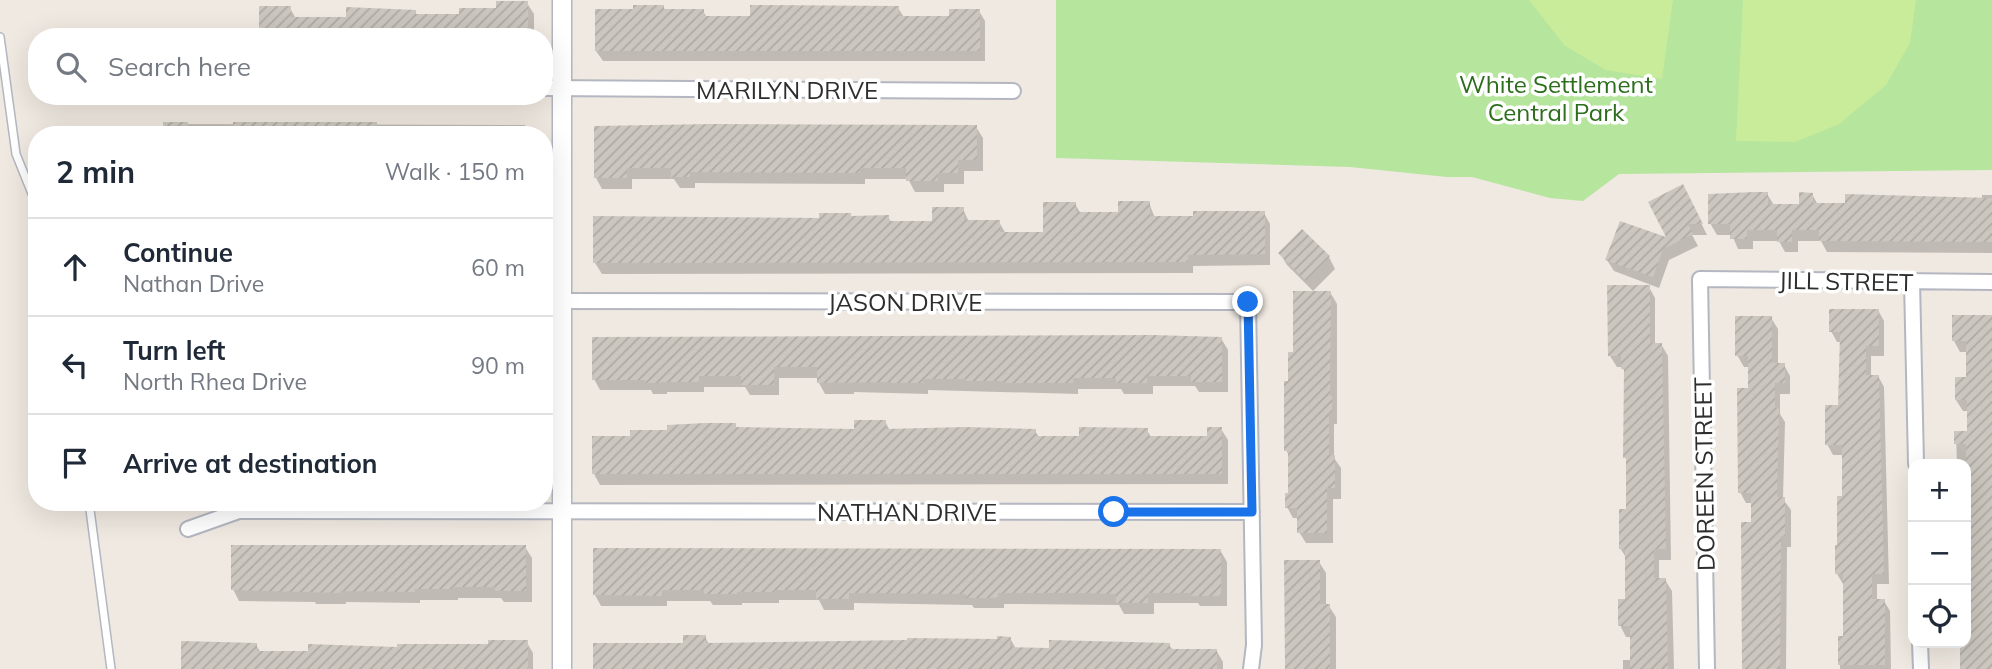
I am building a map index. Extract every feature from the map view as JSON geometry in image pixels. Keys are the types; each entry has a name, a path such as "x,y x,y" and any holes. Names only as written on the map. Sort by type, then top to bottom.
{"street":[{"path":"562,0 553,88 553,301 562,511 562,669"},
{"name":"MARILYN DRIVE","path":"553,88 1013,91"},
{"name":"JILL STREET","path":"1700,279 1992,282"},
{"name":"DOREEN STREET","path":"1700,279 1707,669"},
{"path":"1912,281 1916,459"},
{"name":"JASON DRIVE","path":"553,301 1248,302 1252,512"},
{"name":"NATHAN DRIVE","path":"188,528 236,511"},
{"name":"NATHAN DRIVE","path":"553,511 1252,512"},
{"path":"1251,669 1254,645 1252,512"},
{"path":"1920,648 1920,669"}],"lane":[{"path":"0,37 16,154 28,184"},
{"path":"90,511 111,669"}],"green space":[{"name":"White Settlement Central Park","path":"1056,0 1992,0 1992,170 1619,174 1583,201 1550,198 1472,177 1350,167 1056,158"},
{"path":"1529,0 1673,0 1662,79 1606,70 1565,46"},
{"path":"1743,0 1916,0 1910,43 1886,85 1839,124 1795,142 1736,141"}],"building":[{"path":"496,1 528,1 528,28 259,28 259,6 291,6 291,17 346,17 346,7 416,10 416,14 459,14 459,8 496,8"},
{"path":"633,5 664,5 664,9 704,9 704,16 750,16 750,5 899,6 899,16 949,16 949,9 980,9 980,51 595,51 595,9 633,9"},
{"path":"163,122 188,122 188,126 163,126"},
{"path":"233,122 377,122 377,126 233,126"},
{"path":"977,125 977,160 958,160 958,173 938,173 938,181 906,181 906,168 860,168 860,173 690,172 690,177 671,177 671,168 627,168 627,178 594,178 594,126"},
{"path":"1683,184 1703,224 1688,224 1693,234 1663,249 1653,277 1605,260 1620,221 1666,237 1648,202"},
{"path":"1768,192 1768,204 1799,204 1799,192 1813,193 1813,203 1845,203 1845,194 1992,198 1992,242 1819,241 1819,230 1792,230 1792,242 1777,242 1777,230 1747,230 1747,239 1730,239 1730,224 1708,224 1708,194"},
{"path":"1118,201 1150,201 1150,216 1193,216 1193,211 1265,211 1265,254 1188,255 1188,262 593,263 593,216 819,218 819,213 851,213 851,216 889,215 889,221 932,221 932,207 964,207 964,220 1000,220 1000,232 1043,232 1043,202 1076,202 1076,212 1118,212"},
{"path":"1302,229 1330,256 1306,281 1278,253"},
{"path":"1607,285 1650,285 1650,343 1662,343 1666,549 1654,549 1654,578 1666,578 1668,669 1630,669 1630,626 1618,626 1618,599 1625,599 1625,549 1619,549 1619,509 1626,509 1626,458 1623,458 1624,369 1621,369 1621,356 1608,356"},
{"path":"1293,291 1331,291 1332,413 1329,413 1329,455 1335,455 1335,488 1327,488 1327,533 1297,533 1297,508 1285,508 1285,493 1288,493 1288,451 1284,451 1284,381 1288,381 1288,352 1293,352"},
{"path":"1829,309 1879,309 1879,346 1866,346 1866,375 1879,375 1884,574 1872,574 1872,599 1885,599 1885,665 1838,665 1838,636 1843,636 1843,574 1835,574 1835,545 1837,496 1842,496 1842,445 1825,445 1825,405 1838,405 1840,332 1829,332"},
{"path":"1952,315 1992,315 1992,669 1960,669 1960,648 1971,648 1971,459 1966,459 1966,444 1954,444 1954,431 1967,431 1967,400 1955,400 1955,377 1966,377 1966,341 1952,341"},
{"path":"1735,316 1772,316 1772,363 1785,363 1785,383 1775,383 1775,408 1779,408 1777,497 1785,497 1785,536 1781,536 1780,669 1742,669 1741,522 1751,522 1751,493 1738,493 1737,388 1748,388 1748,356 1735,356"},
{"path":"592,337 1222,337 1222,382 1191,382 1191,376 1147,376 1147,383 1116,383 1116,378 1073,378 1073,383 923,379 923,383 817,383 817,367 774,367 774,385 741,385 741,376 699,376 699,382 592,380"},
{"path":"854,420 886,420 886,429 1036,429 1036,436 1079,436 1079,427 1148,428 1148,436 1207,436 1207,427 1222,427 1222,474 592,474 592,436 630,436 630,430 667,430 667,425 705,423 736,423 736,427 854,429"},
{"path":"231,545 526,545 526,591 495,591 495,587 340,593 231,590"},
{"path":"593,548 1221,549 1221,596 1148,593 1148,603 1116,603 1116,594 1079,593 998,593 998,598 966,598 966,594 849,593 849,599 816,599 816,590 704,594 704,590 662,590 662,596 593,595"},
{"path":"1284,560 1320,560 1320,604 1330,604 1330,669 1285,669"},
{"path":"683,635 706,635 706,643 907,638 997,639 997,636 1011,637 1010,647 1049,648 1049,640 1170,643 1170,649 1217,649 1217,669 593,669 593,643 683,643"},
{"path":"488,640 528,640 528,669 181,669 181,641 257,643 257,651 308,651 308,644 397,647 397,644 488,644"}],"route":[{"path":"1114,512 1252,512 1248,302"}]}
